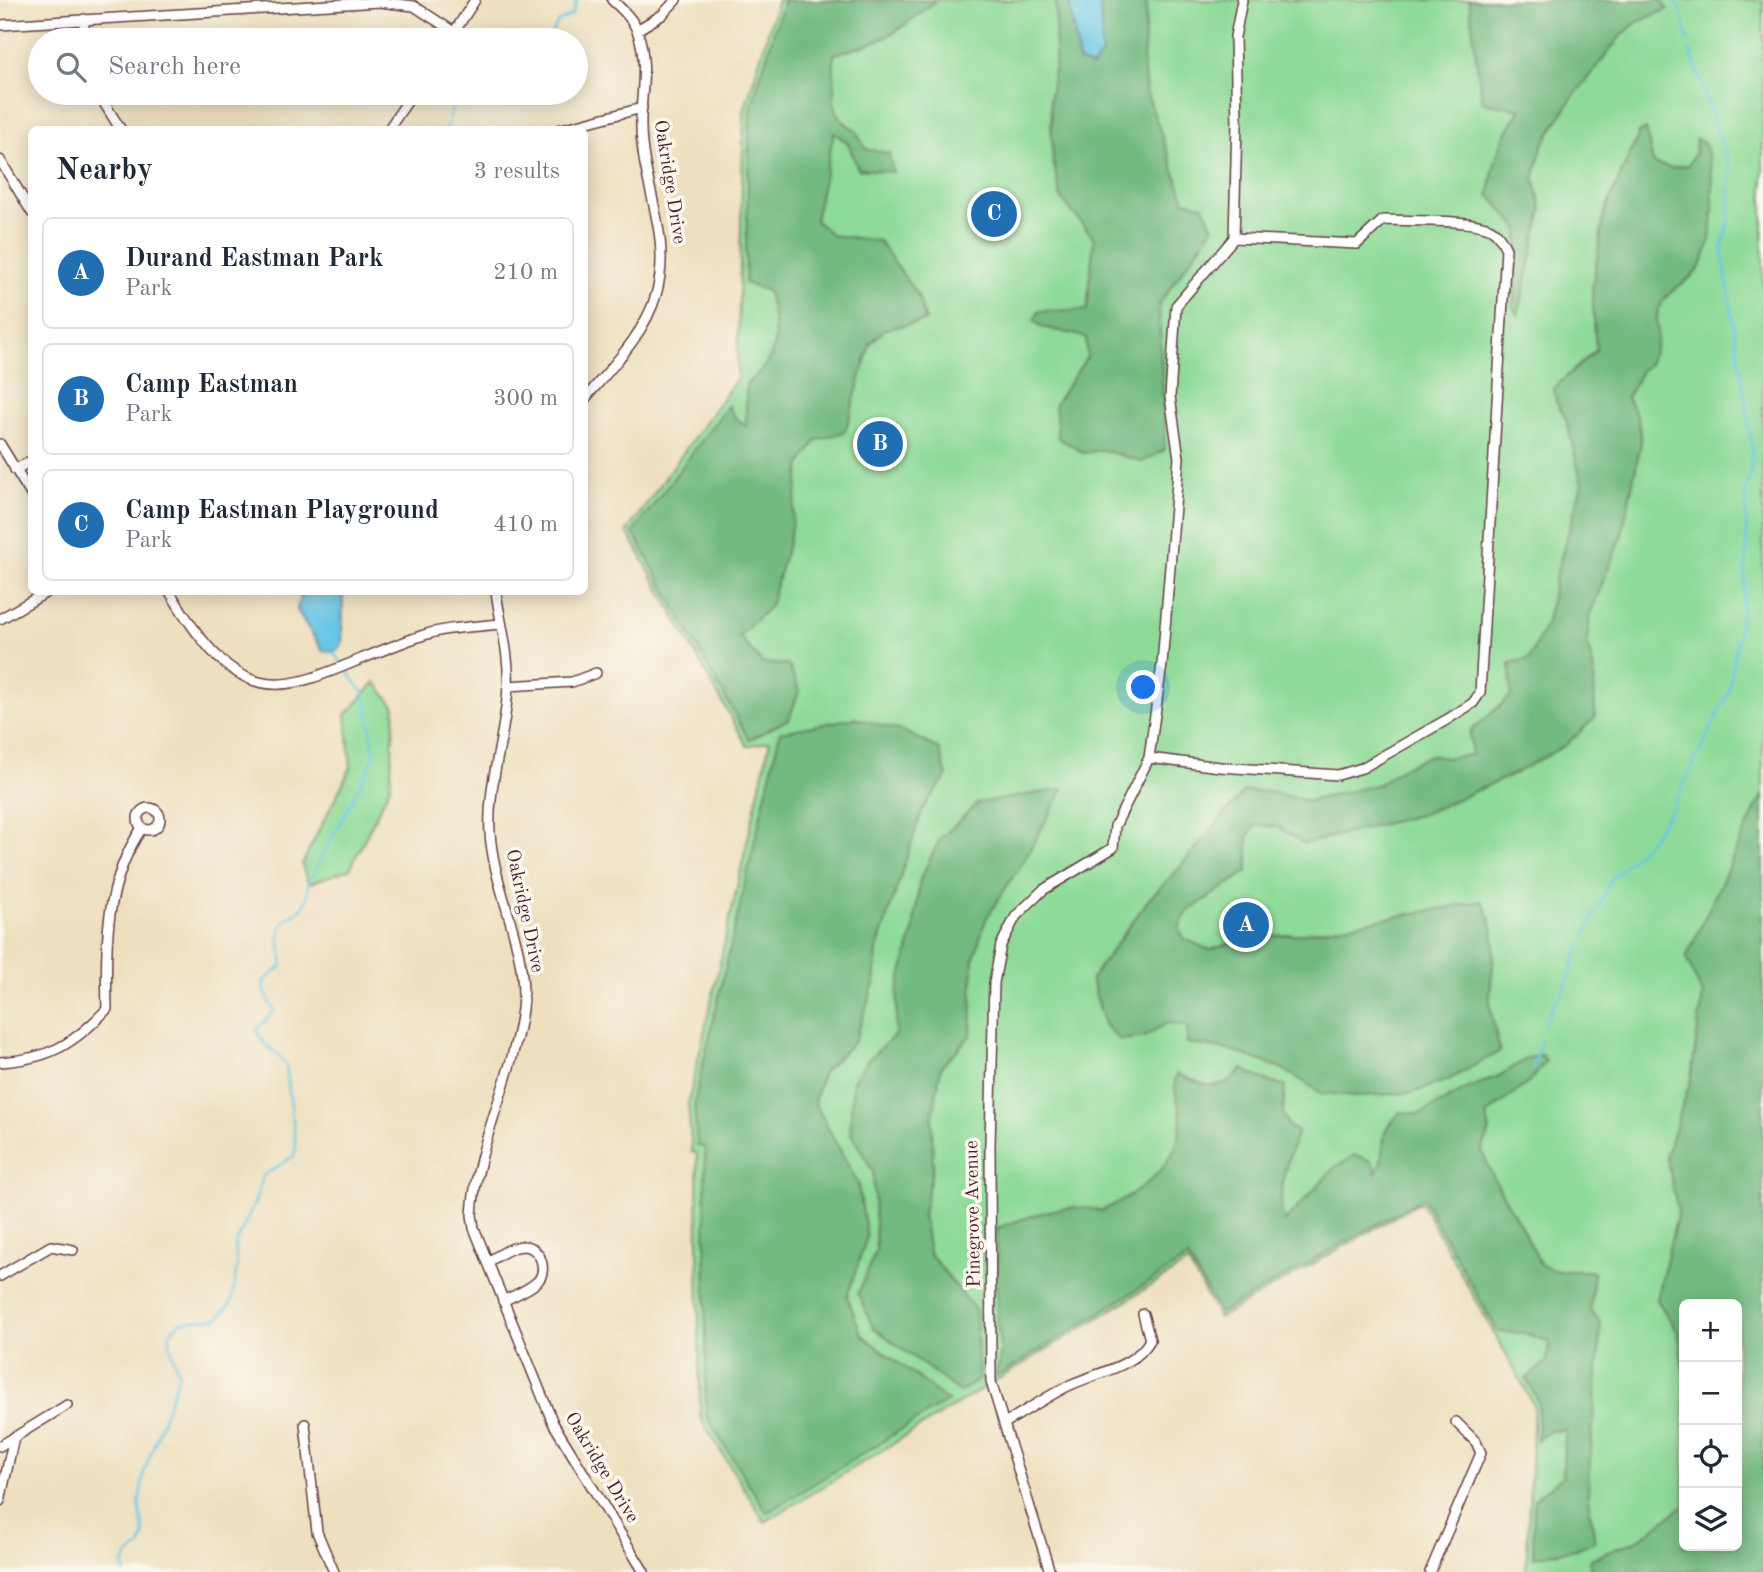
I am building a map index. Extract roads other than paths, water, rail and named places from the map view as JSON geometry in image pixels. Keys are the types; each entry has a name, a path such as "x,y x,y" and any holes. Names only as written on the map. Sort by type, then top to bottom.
{"street":[{"path":"456,28 475,0"},
{"name":"Oakridge Drive","path":"588,395 646,320 660,279 663,245 643,150 645,71 637,30 612,0"},
{"path":"637,30 662,15 676,0"},
{"path":"1234,238 1357,244 1383,220 1489,228 1499,236 1506,249 1480,693 1473,703 1447,719 1362,768 1338,775 1220,768 1149,758 1162,664 1179,458 1170,397 1176,306 1234,238 1237,123 1235,37 1242,0"},
{"path":"0,25 399,2 422,10 442,28"},
{"path":"84,19 84,28"},
{"path":"105,105 119,126"},
{"path":"391,126 405,105"},
{"path":"573,126 642,108"},
{"path":"0,160 28,206"},
{"path":"0,444 28,490"},
{"path":"15,470 28,462"},
{"path":"0,619 42,595"},
{"path":"172,595 196,634 217,657 242,675 276,684 315,679 433,632 500,624"},
{"name":"Oakridge Drive","path":"496,595 508,686 490,798 490,837 519,963 523,997 518,1030 490,1126 473,1206 474,1227 553,1423 644,1572"},
{"path":"508,686 572,682 596,673"},
{"name":"Pinegrove Avenue","path":"1050,1572 991,1382 990,1145 994,983 1001,944 1016,916 1042,890 1113,848 1115,826 1149,758"},
{"path":"0,1062 38,1056 63,1047 84,1034 107,1009 106,947 109,910 125,859 142,828"},
{"path":"0,1276 51,1246 74,1250"},
{"path":"488,1262 512,1249 526,1246 535,1251 541,1261 542,1275 538,1280 503,1301"},
{"path":"1005,1423 1067,1387 1114,1368 1144,1350 1150,1340 1143,1314"},
{"path":"0,1446 67,1405"},
{"path":"1430,1572 1481,1452 1476,1442 1456,1422"},
{"path":"305,1424 317,1532 334,1572"},
{"path":"0,1501 14,1437"}],"water":[{"path":"1069,0 1100,0 1102,54 1092,67 1079,61"},
{"path":"343,595 342,646 333,652 323,651 297,610 300,597"}],"waterway":[{"path":"555,28 558,22 572,15 577,0"},
{"path":"1674,0 1682,13 1688,42"},
{"path":"1586,935 1610,881 1650,840 1672,809 1729,691 1743,604 1747,539 1745,495 1751,470 1752,444 1722,247 1730,219 1730,168 1690,50"},
{"path":"447,126 453,105"},
{"path":"333,652 341,662"},
{"path":"124,1572 123,1565 129,1555 140,1547 144,1535 139,1503 144,1473 179,1374 170,1345 170,1333 180,1322 218,1318 232,1302 237,1266 235,1245 255,1202 263,1176 294,1156 296,1147 286,1066 263,1041 257,1030 274,1011 263,988 264,981 282,966 279,937 281,928 305,902 308,884 375,756 365,694 349,674"},
{"path":"1545,1025 1564,990 1582,943"},
{"path":"1533,1069 1541,1041"}],"place":[{"name":"Camp Eastman Playground","path":"994,214"},
{"name":"Camp Eastman","path":"880,444"},
{"name":"Durand Eastman Park","path":"1246,925"}]}
